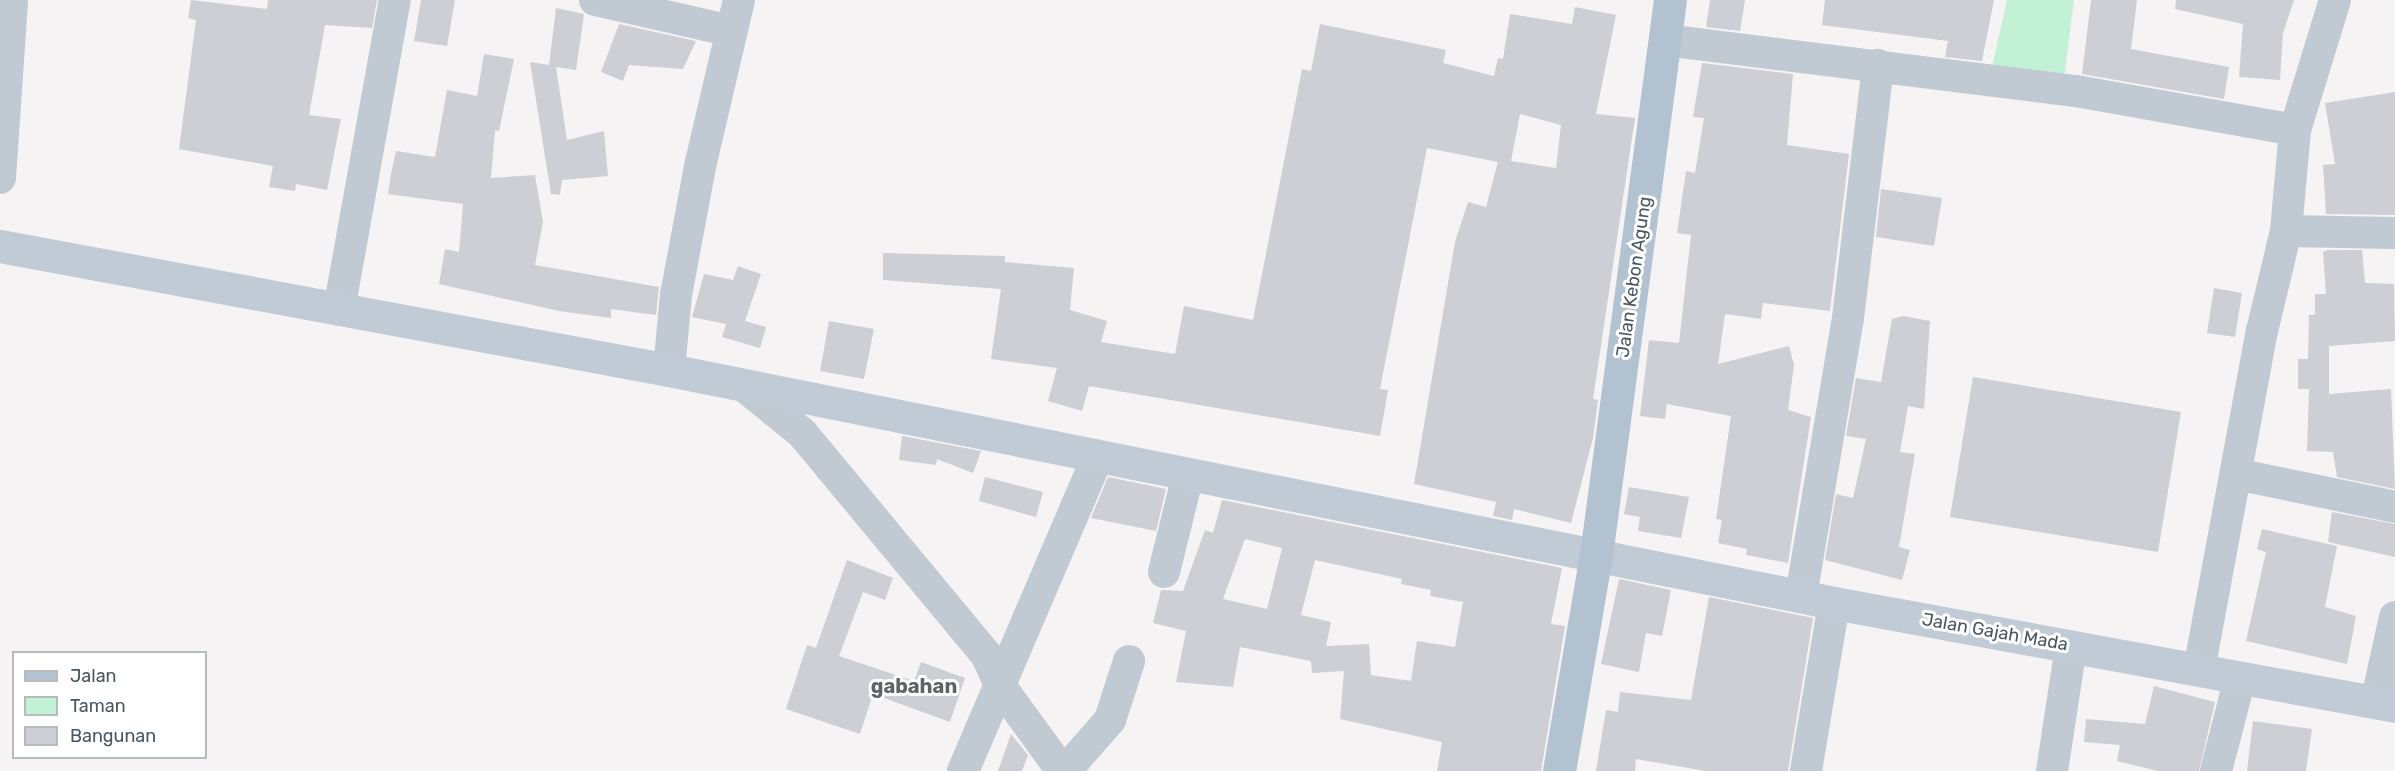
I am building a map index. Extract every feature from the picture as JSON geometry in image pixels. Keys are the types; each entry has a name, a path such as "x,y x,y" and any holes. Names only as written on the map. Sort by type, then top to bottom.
{"main road":[{"name":"Jalan Kebon Agung","path":"1559,771 1596,555 1670,0"},
{"name":"Jalan Gajah Mada","path":"0,246 669,370 749,390 1834,603 2386,704"}],"street":[{"path":"0,178 12,0"},
{"path":"339,310 395,0"},
{"path":"595,0 732,31"},
{"path":"669,370 678,284 739,0"},
{"path":"2199,670 2236,474 2286,231 2295,130 2335,0"},
{"path":"1665,40 2076,90 2295,130"},
{"path":"1801,596 1848,318 1878,65"},
{"path":"2286,231 2395,233"},
{"path":"749,390 802,433 987,656 1001,687 1063,771 1110,720 1129,661"},
{"path":"963,771 1001,687 1097,458"},
{"path":"2236,474 2395,507"},
{"path":"1164,572 1188,475"},
{"path":"1806,771 1834,603"},
{"path":"2386,704 2395,617"},
{"path":"2052,771 2071,646"},
{"path":"2216,771 2240,678"}],"green space":[{"path":"2007,0 2074,0 2064,78 1992,67"}],"building":[{"path":"191,0 267,9 268,0 377,0 372,28 325,25 309,115 341,119 327,190 296,184 295,191 269,187 273,166 179,149 196,20 188,18"},
{"path":"421,0 455,0 447,46 414,41"},
{"path":"1710,0 1745,0 1740,31 1706,27"},
{"path":"1825,0 1994,0 1982,61 1945,57 1948,41 1822,25"},
{"path":"2091,0 2137,0 2131,49 2229,67 2224,99 2082,74"},
{"path":"2176,0 2294,0 2283,33 2280,80 2239,77 2243,24 2175,9"},
{"path":"1575,7 1616,15 1596,114 1635,118 1593,399 1598,400 1593,438 1571,523 1514,509 1512,520 1493,516 1496,502 1414,484 1455,242 1468,202 1486,207 1498,162 1427,148 1380,389 1388,390 1380,436 1089,386 1082,411 1048,401 1057,368 991,359 1001,289 883,280 883,253 1005,256 1005,262 1074,268 1070,310 1107,321 1101,342 1175,354 1184,306 1253,320 1302,69 1311,71 1320,24 1446,50 1443,63 1494,76 1498,58 1503,59 1510,14 1572,24","holes":["1520,114 1561,125 1556,168 1511,161"]},
{"path":"556,8 584,14 576,70 556,67 567,140 604,131 608,176 562,180 560,195 551,194 530,62 549,65"},
{"path":"619,24 696,41 683,69 629,65 623,81 601,72"},
{"path":"484,54 514,59 499,131 495,130 491,178 535,175 543,222 535,265 659,287 656,315 611,309 611,318 559,311 439,284 445,249 459,252 463,204 388,194 391,174 396,151 435,157 447,90 477,96"},
{"path":"1702,63 1793,74 1787,145 1849,154 1830,311 1763,303 1761,319 1725,314 1718,364 1789,346 1794,365 1788,410 1811,417 1788,563 1746,555 1747,549 1718,543 1722,520 1716,519 1731,416 1667,404 1665,419 1640,416 1649,340 1679,343 1691,235 1677,233 1686,171 1695,173 1704,118 1693,117"},
{"path":"2395,92 2395,215 2326,214 2323,165 2335,164 2325,103"},
{"path":"1881,189 1942,198 1934,246 1876,237"},
{"path":"2362,250 2365,283 2394,284 2395,341 2329,346 2329,394 2391,389 2395,489 2337,477 2333,452 2307,451 2309,389 2298,389 2298,359 2308,359 2309,315 2315,315 2315,294 2326,294 2323,252"},
{"path":"738,266 761,274 745,321 766,327 760,348 722,337 726,324 692,317 704,274 733,280"},
{"path":"2214,288 2242,293 2235,337 2207,333"},
{"path":"1903,316 1930,321 1924,409 1908,406 1900,452 1915,454 1899,547 1910,550 1902,580 1825,560 1836,494 1853,498 1866,439 1846,436 1856,378 1881,382 1892,319"},
{"path":"829,321 874,329 864,379 820,371"},
{"path":"1973,377 2181,412 2158,552 1950,517"},
{"path":"902,436 981,451 973,473 937,459 936,465 899,460"},
{"path":"985,477 1043,492 1036,517 979,501"},
{"path":"1108,477 1166,489 1156,531 1091,518"},
{"path":"1629,487 1689,497 1681,538 1638,531 1640,517 1624,514"},
{"path":"1222,500 1562,568 1551,624 1565,626 1541,771 1437,771 1442,742 1340,719 1344,671 1312,673 1311,661 1240,647 1233,687 1176,682 1186,631 1153,623 1161,590 1183,591 1205,530 1213,533","holes":["1245,539 1282,548 1267,609 1223,599","1315,560 1402,579 1401,584 1431,590 1430,596 1463,602 1455,647 1417,641 1411,681 1371,675 1369,644 1326,646 1331,622 1301,615"]},
{"path":"2332,512 2395,524 2395,557 2328,542"},
{"path":"2262,529 2337,546 2325,607 2356,616 2347,664 2246,641 2266,552 2257,549"},
{"path":"847,560 893,578 885,600 863,592 839,656 914,681 921,662 965,678 950,722 873,694 860,734 786,709 807,645 816,648"},
{"path":"1619,579 1671,590 1662,636 1646,633 1639,672 1601,664"},
{"path":"1709,597 1813,618 1788,771 1706,771 1636,759 1635,771 1596,771 1606,710 1618,712 1620,692 1691,700"},
{"path":"2154,686 2215,702 2199,771 2158,771 2117,761 2120,745 2084,742 2086,719 2145,724"},
{"path":"2253,721 2312,729 2306,771 2247,771"},
{"path":"1011,734 1028,755 1022,771 998,771"}],"district":[{"name":"gabahan","path":"914,686"}]}
